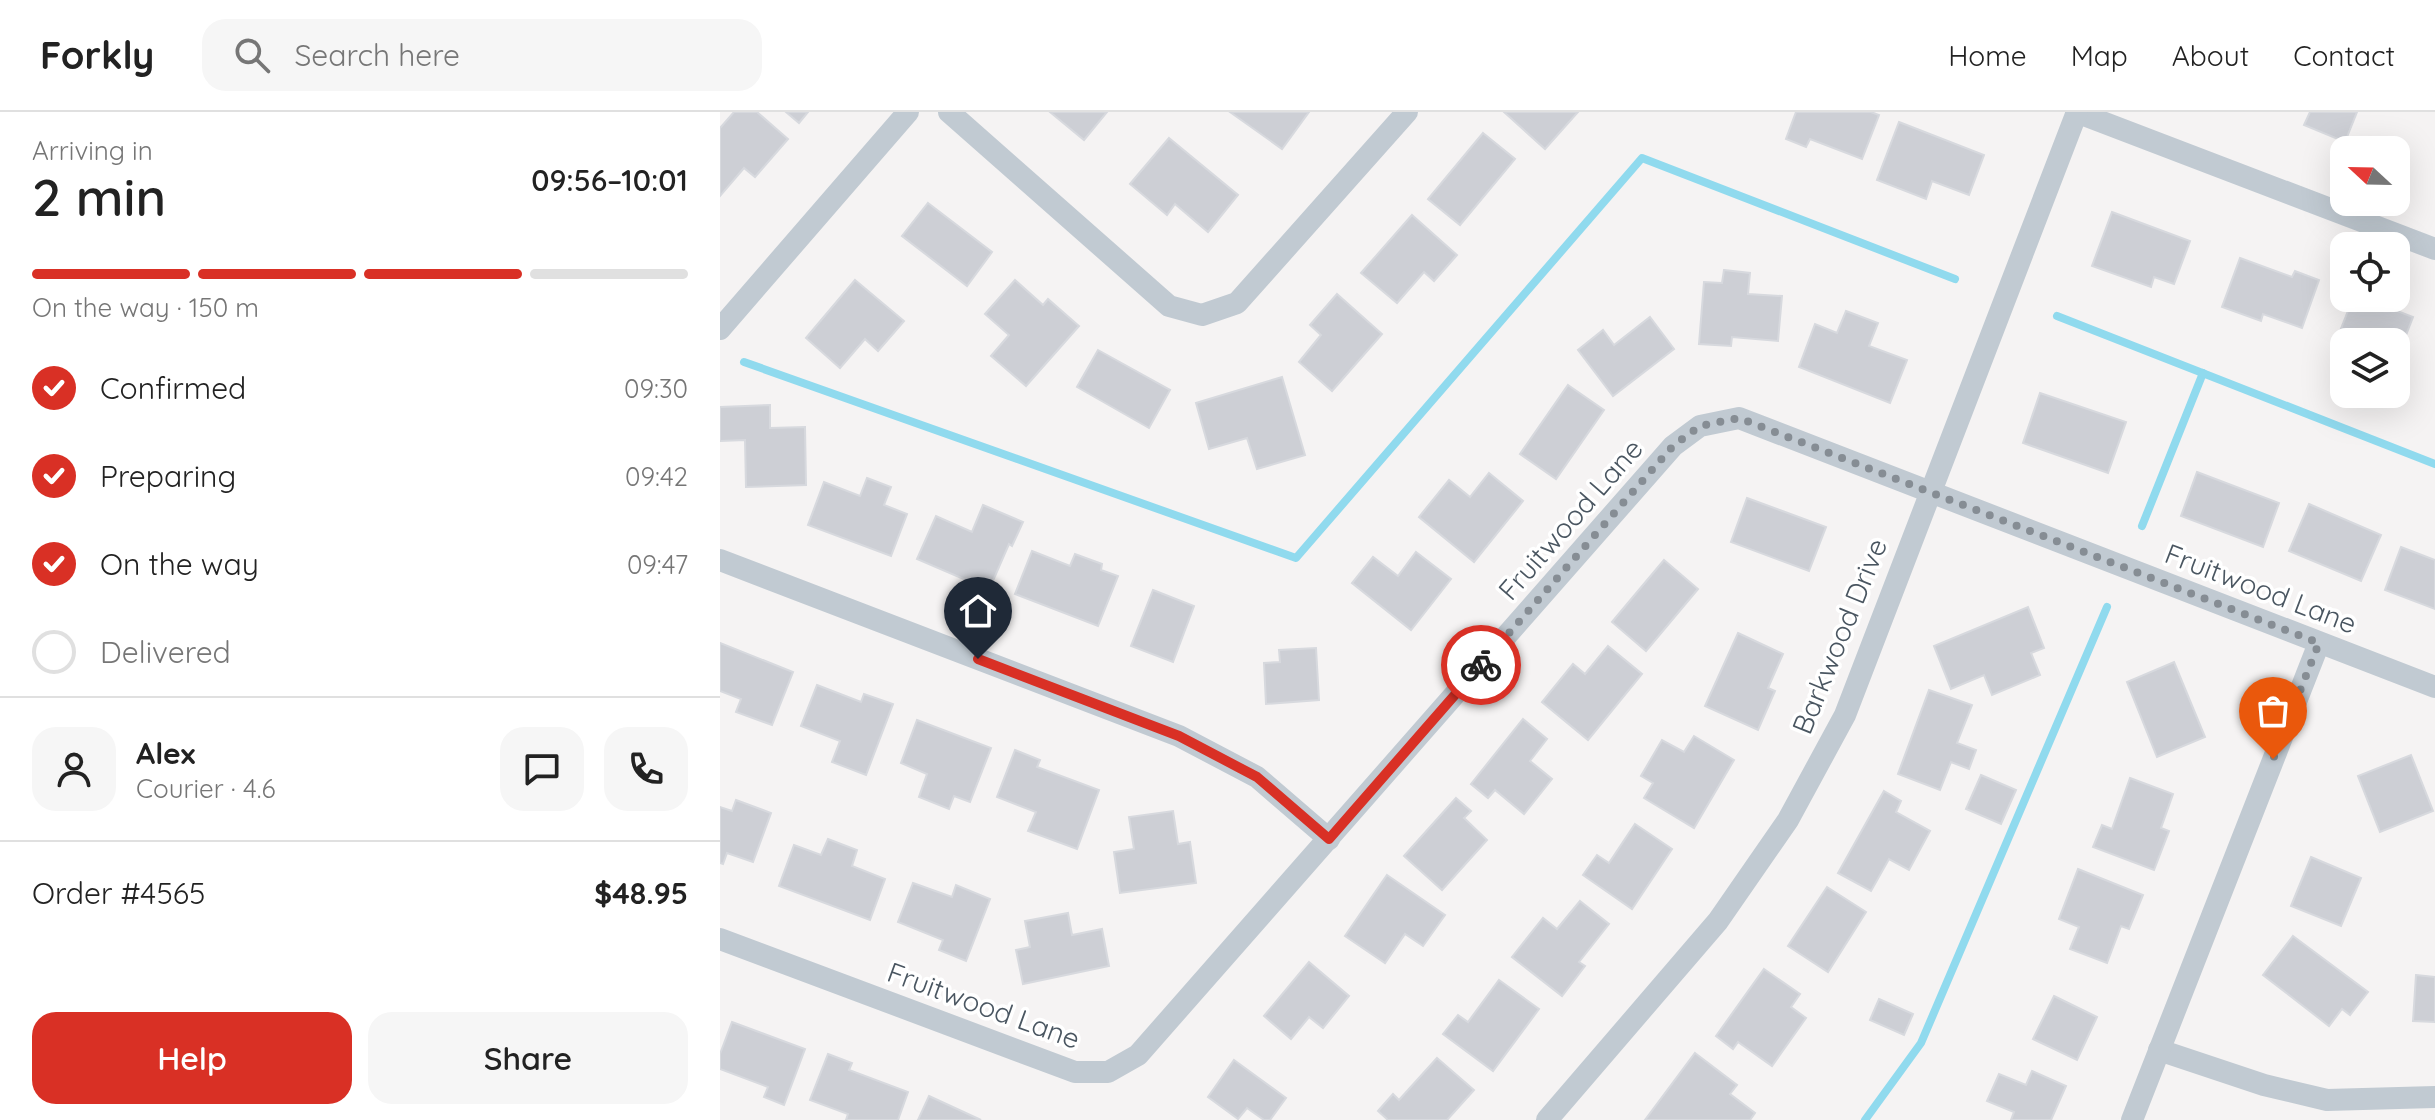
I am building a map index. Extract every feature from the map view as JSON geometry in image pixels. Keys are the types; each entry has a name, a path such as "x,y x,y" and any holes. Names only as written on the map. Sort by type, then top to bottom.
{"street":[{"path":"720,329 908,112"},
{"path":"949,112 1169,306 1202,315 1237,303 1407,112"},
{"path":"2077,112 2435,249"},
{"name":"Barkwood Drive","path":"1547,1120 1718,921 1788,820 1845,715 2077,112"},
{"name":"Fruitwood Lane","path":"720,939 1075,1072 1108,1072 1138,1055 1673,446 1700,426 1739,418 2435,687"},
{"path":"720,560 1179,736 1257,777 1329,839"},
{"path":"2132,1120 2319,643"},
{"path":"2159,1050 2264,1085 2327,1100 2435,1097"}],"building":[{"path":"734,112 757,112 788,139 755,177 744,168 720,196 720,128"},
{"path":"786,112 808,112 799,123"},
{"path":"1050,112 1107,112 1084,140"},
{"path":"1230,112 1309,112 1282,149"},
{"path":"1504,112 1578,112 1545,149"},
{"path":"1796,112 1871,112 1879,115 1862,159 1810,139 1806,147 1786,139"},
{"path":"2310,112 2357,112 2347,136 2331,136 2304,125"},
{"path":"1899,122 1984,155 1969,195 1932,181 1926,199 1877,180"},
{"path":"1483,133 1515,159 1460,225 1428,199"},
{"path":"1169,138 1238,195 1208,232 1175,204 1167,215 1130,184"},
{"path":"928,203 992,252 967,286 902,236"},
{"path":"2112,212 2190,241 2174,284 2154,277 2151,287 2092,266"},
{"path":"1412,215 1457,255 1434,281 1424,272 1397,303 1361,273"},
{"path":"2240,258 2292,277 2295,271 2319,280 2302,328 2263,314 2261,321 2222,307"},
{"path":"1724,270 1750,273 1748,294 1782,296 1778,341 1732,337 1731,346 1699,344 1704,282 1722,283"},
{"path":"855,280 904,321 878,351 865,339 840,368 806,338"},
{"path":"1015,280 1043,305 1048,299 1079,326 1026,386 991,356 1009,335 985,314"},
{"path":"1337,294 1382,334 1332,391 1299,362 1321,335 1310,325"},
{"path":"1846,311 1878,323 1869,346 1907,360 1890,403 1799,367 1815,324 1837,333"},
{"path":"2348,312 2400,312 2413,317 2409,328 2341,328"},
{"path":"1650,317 1674,349 1613,396 1578,350 1603,330 1614,345"},
{"path":"1098,350 1170,390 1149,428 1077,387"},
{"path":"1282,377 1305,455 1257,469 1247,438 1209,449 1196,403"},
{"path":"1568,385 1604,410 1556,479 1520,454"},
{"path":"2040,393 2126,422 2108,473 2023,443"},
{"path":"770,405 770,428 805,427 806,485 746,487 745,440 720,441 720,407"},
{"path":"2197,472 2279,503 2263,547 2181,516"},
{"path":"1489,473 1523,501 1474,562 1419,517 1449,480 1470,497"},
{"path":"867,478 891,487 884,505 907,514 891,556 808,525 824,482 860,496"},
{"path":"1747,498 1826,527 1809,571 1731,542"},
{"path":"2309,504 2381,535 2361,581 2289,551"},
{"path":"983,505 1023,522 1012,546 1009,544 989,590 917,559 936,516 972,532"},
{"path":"2401,547 2435,560 2435,609 2385,590"},
{"path":"1032,551 1070,566 1075,554 1102,564 1101,570 1118,576 1098,626 1015,594"},
{"path":"1416,552 1451,579 1411,630 1352,583 1373,557 1398,576"},
{"path":"1664,560 1698,589 1646,651 1612,622"},
{"path":"1153,590 1194,606 1173,662 1131,646"},
{"path":"2028,607 2044,648 2031,653 2040,675 1992,695 1984,675 1951,689 1934,646"},
{"path":"1738,633 1783,654 1768,688 1775,691 1758,730 1705,706"},
{"path":"720,643 793,672 772,725 736,712 741,699 720,691"},
{"path":"1608,646 1642,674 1588,740 1542,702 1573,664 1585,674"},
{"path":"1316,648 1319,700 1266,704 1264,663 1280,662 1279,650"},
{"path":"2174,662 2205,737 2157,757 2127,682"},
{"path":"817,685 861,702 864,694 893,704 866,775 832,762 840,741 801,726"},
{"path":"1929,690 1972,705 1957,743 1976,750 1969,769 1951,762 1940,790 1898,774"},
{"path":"1523,719 1547,739 1530,761 1552,779 1524,814 1495,790 1488,798 1471,784"},
{"path":"917,720 991,748 970,802 954,796 949,809 919,797 927,774 901,763"},
{"path":"1694,736 1734,760 1694,828 1644,798 1653,783 1641,776 1662,740 1684,752"},
{"path":"1015,750 1040,760 1037,767 1099,790 1077,849 1028,831 1036,812 997,797"},
{"path":"2411,755 2433,811 2380,832 2358,776"},
{"path":"1981,775 2016,790 2001,824 1966,809"},
{"path":"2130,778 2173,794 2161,828 2169,831 2154,870 2093,847 2102,825 2112,829"},
{"path":"1884,791 1901,801 1896,812 1930,831 1909,870 1889,859 1871,891 1838,873"},
{"path":"1456,798 1471,811 1464,818 1487,840 1442,890 1404,856"},
{"path":"736,800 771,813 753,862 727,853 723,864 720,863 720,807 732,811"},
{"path":"1173,811 1178,844 1190,842 1196,883 1120,893 1114,852 1134,849 1129,817"},
{"path":"1635,824 1672,849 1632,909 1583,875 1597,855 1609,863"},
{"path":"828,839 857,850 852,866 885,879 870,920 779,886 794,845 821,855"},
{"path":"2311,857 2361,878 2341,926 2291,906"},
{"path":"2078,869 2143,895 2129,929 2121,926 2107,963 2070,949 2079,927 2059,919"},
{"path":"1387,875 1445,915 1423,946 1405,934 1385,963 1345,936"},
{"path":"913,883 952,897 956,885 990,899 966,961 939,950 943,940 898,922"},
{"path":"1827,887 1866,912 1828,972 1788,946"},
{"path":"1580,901 1609,924 1579,962 1585,966 1562,996 1512,957 1543,918 1557,929"},
{"path":"1068,913 1072,935 1102,929 1109,966 1023,984 1016,950 1030,947 1025,921"},
{"path":"2293,936 2368,992 2350,1015 2342,1009 2329,1026 2263,975"},
{"path":"1309,962 1349,996 1323,1028 1309,1017 1291,1039 1264,1016"},
{"path":"1764,969 1800,994 1791,1007 1806,1018 1772,1066 1738,1042 1733,1049 1716,1036"},
{"path":"2416,975 2435,977 2435,1022 2413,1021"},
{"path":"1499,980 1539,1009 1493,1071 1443,1034 1458,1015 1468,1022"},
{"path":"2054,996 2097,1017 2077,1060 2033,1039"},
{"path":"1879,999 1913,1014 1904,1035 1870,1020"},
{"path":"732,1022 805,1049 784,1105 764,1097 768,1087 720,1069 720,1054"},
{"path":"1695,1053 1737,1085 1730,1094 1755,1113 1750,1120 1645,1120"},
{"path":"828,1054 852,1063 849,1070 908,1092 898,1120 846,1120 848,1114 810,1100"},
{"path":"1437,1058 1474,1090 1447,1120 1388,1120 1378,1111 1393,1094 1399,1100"},
{"path":"1234,1060 1286,1098 1270,1120 1264,1120 1247,1108 1238,1119 1208,1097"},
{"path":"2032,1071 2066,1086 2051,1120 2011,1120 2014,1112 1987,1101 1999,1074 2026,1085"},
{"path":"929,1096 981,1120 918,1120"}],"waterway":[{"path":"744,362 1296,558 1642,158 1955,279"},
{"path":"2057,316 2435,464"},
{"path":"2142,526 2203,373"},
{"path":"1865,1120 1921,1043 2107,607"}],"way so far":[{"path":"1481,665 1673,446 1700,426 1739,418 2319,643 2273,759"}],"route":[{"path":"978,659 1179,736 1257,777 1329,839 1481,665"}]}
